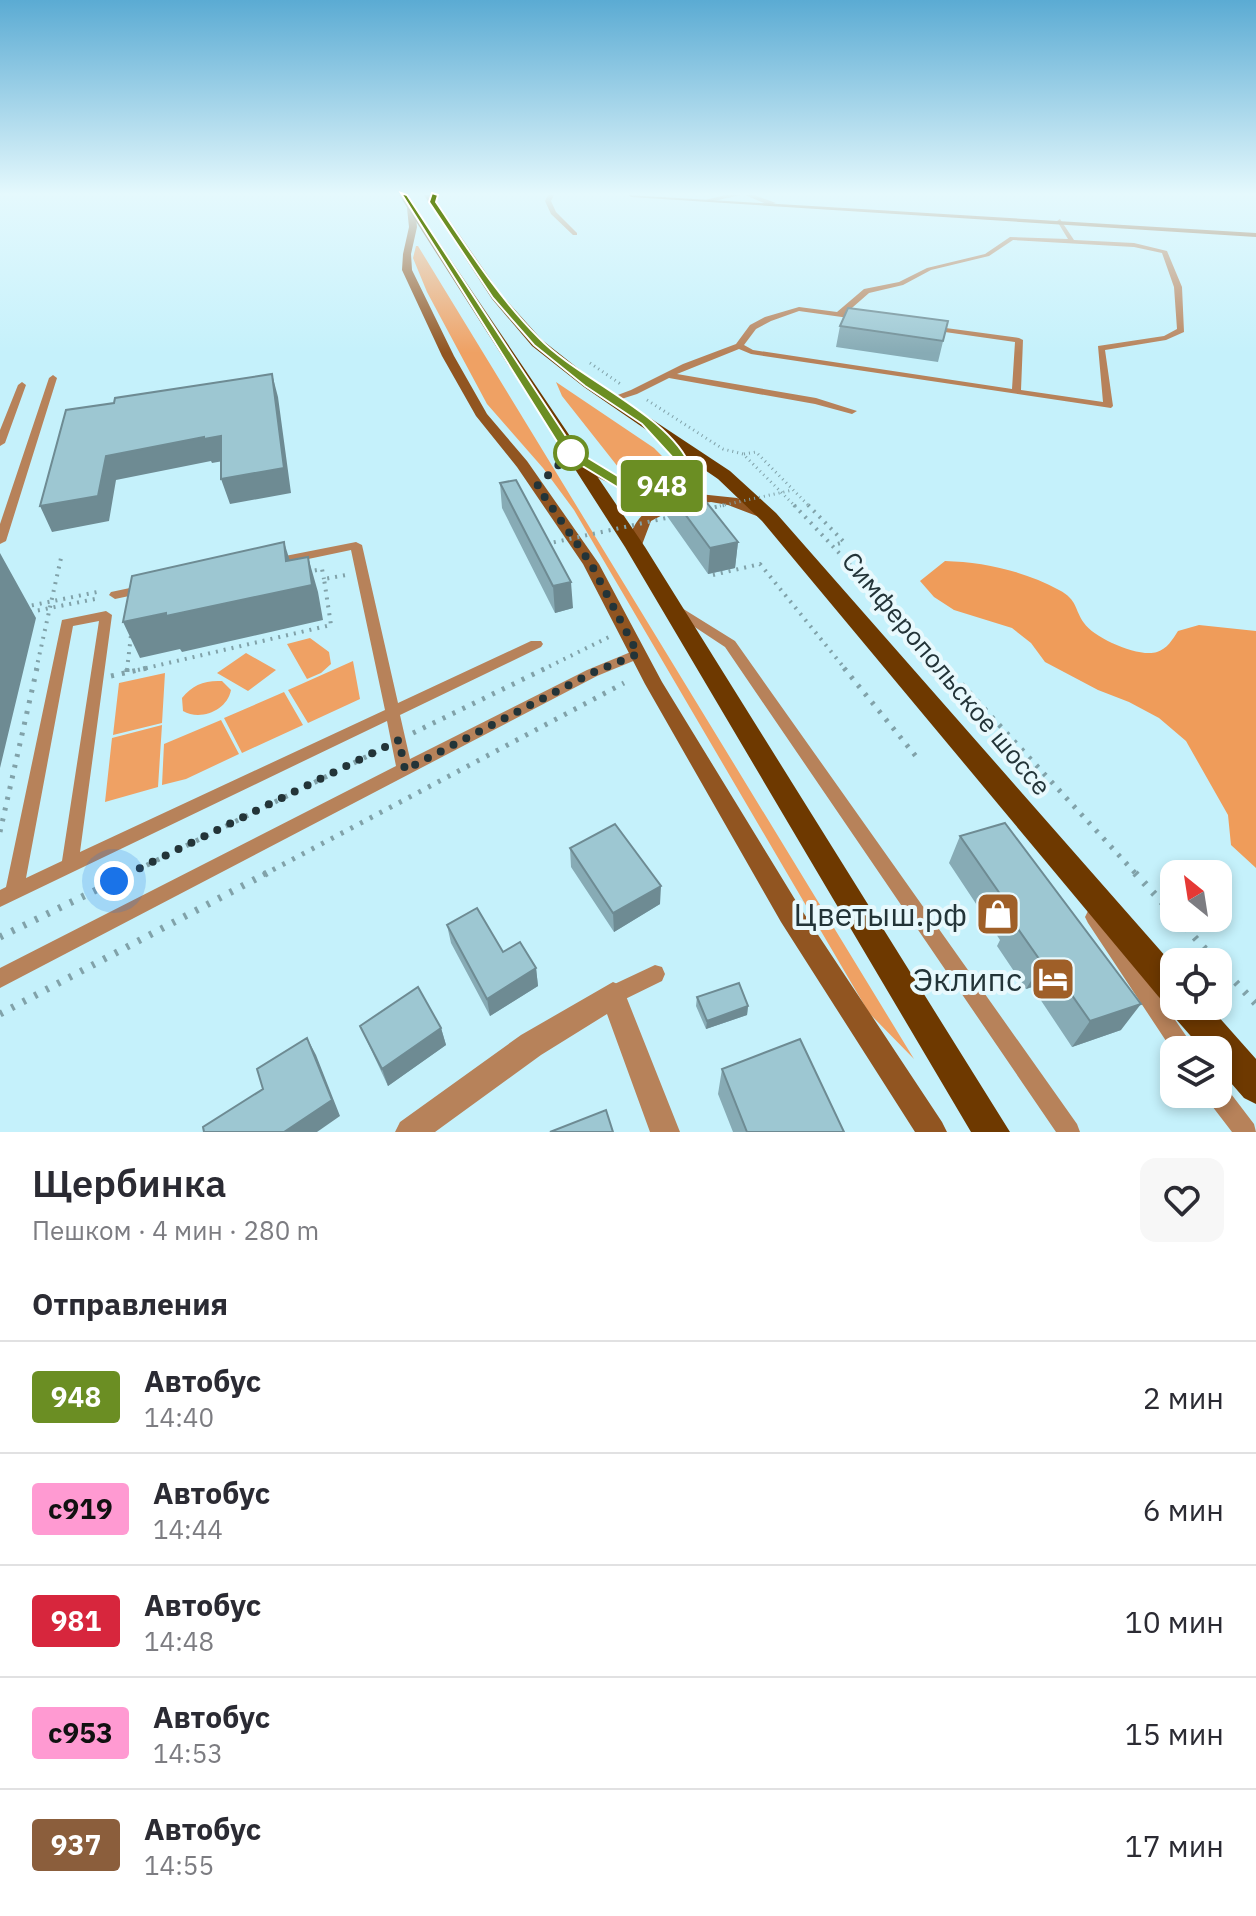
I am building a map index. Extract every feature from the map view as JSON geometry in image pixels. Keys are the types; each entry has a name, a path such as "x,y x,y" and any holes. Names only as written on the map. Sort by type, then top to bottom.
{"main road":[{"path":"437,248 635,547 992,1132"},
{"name":"Симферопольское шоссе","path":"467,248 514,317 554,358 724,475 769,517 1160,975"},
{"path":"1199,1020 1256,1086"}],"street":[{"path":"408,248 407,270 448,356 482,416 522,464 591,564 638,654 790,914 932,1132"},
{"path":"571,453 622,484 650,487 672,482 684,468 681,459 647,422"},
{"path":"635,547 637,531 646,518 667,506 701,499 730,501 769,517"},
{"path":"410,1132 531,1045 613,995 665,1132"}],"lane":[{"path":"839,315 867,291 901,284 929,269 987,255 998,248"},
{"path":"739,346 751,352 1108,406 1101,348 1166,338 1181,330 1178,287 1165,252 1147,248"},
{"path":"612,399 739,346 753,327 799,309 854,317"},
{"path":"914,325 1019,340 1016,392"},
{"path":"669,375 816,401 852,411"},
{"path":"0,541 53,378"},
{"path":"0,443 22,385"},
{"path":"263,564 356,545 405,770"},
{"path":"111,592 157,586"},
{"path":"668,602 730,644 1069,1132"},
{"path":"7,896 67,623 106,615 70,866"},
{"path":"7,896 536,644"},
{"path":"0,978 592,673 638,654"},
{"path":"1037,832 1175,1036"},
{"path":"613,995 655,974"},
{"path":"1228,1108 1246,1132"}],"path":[{"path":"743,454 756,452 844,542 834,545"},
{"path":"704,510 793,490"},
{"path":"532,547 682,515"},
{"path":"0,832 61,558"},
{"path":"726,566 714,570 715,575 760,564 919,760"},
{"path":"97,679 331,625 322,569 307,572"},
{"path":"324,579 362,571"},
{"path":"25,613 111,592"},
{"path":"13,609 51,605 111,592"},
{"path":"127,672 132,625"},
{"path":"0,937 609,637"},
{"path":"0,1014 624,683"},
{"path":"16,700 54,692"},
{"path":"1190,932 1205,948"},
{"path":"1232,977 1256,1004"}],"shaded area":[{"path":"416,248 419,248 914,1059 869,1013 574,510 543,468 487,404 427,292 413,258"},
{"path":"556,382 654,448 668,462 647,475 622,472 562,396"},
{"path":"945,561 1004,569 1046,583 1070,597 1084,623 1097,635 1139,652 1161,651 1178,631 1199,625 1256,631 1256,868 1231,845 1228,815 1186,741 1159,718 1045,662 1031,643 1012,628 954,610 934,597 920,581"},
{"path":"310,638 329,652 331,664 307,679 287,644"},
{"path":"246,653 276,670 248,691 217,673"},
{"path":"353,661 360,699 308,723 288,690"},
{"path":"165,673 162,723 113,735 119,683"},
{"path":"210,681 222,681 231,690 219,709 197,715 183,711 182,698 190,690"},
{"path":"284,692 303,725 242,753 224,718"},
{"path":"221,720 239,754 186,779 162,785 164,744"},
{"path":"162,725 158,787 105,802 112,738"}],"building":[{"path":"848,308 948,321 943,341 840,326"},
{"path":"272,374 284,468 221,479 221,436 204,437 106,456 98,496 40,506 66,410 114,403 115,398"},
{"path":"516,480 571,582 553,586 500,483"},
{"path":"692,484 738,542 710,548 668,491"},
{"path":"284,542 286,561 308,557 312,585 123,622 132,576"},
{"path":"1005,823 1141,1004 1090,1021 1048,961 1042,963 1011,919 1016,917 960,836"},
{"path":"615,824 661,886 613,913 570,848"},
{"path":"477,908 503,952 520,942 536,968 487,999 447,925"},
{"path":"739,983 748,1006 707,1021 697,997"},
{"path":"418,987 441,1028 382,1069 360,1026"},
{"path":"307,1038 332,1100 284,1132 204,1132 203,1127 263,1089 257,1069"},
{"path":"800,1039 844,1132 747,1132 722,1069"},
{"path":"606,1110 613,1132 550,1132"}],"bus line":[{"name":"948","path":"438,248 571,453 622,484 637,488 672,482 684,468 681,459 647,422 589,384 537,343 496,296 463,248"}],"place":[{"name":"Цветыш.рф","path":"998,914"},
{"name":"Эклипс","path":"1053,979"}],"route":[{"path":"114,881 399,740 405,770 592,673 638,654 591,564 537,486 571,453"}]}
